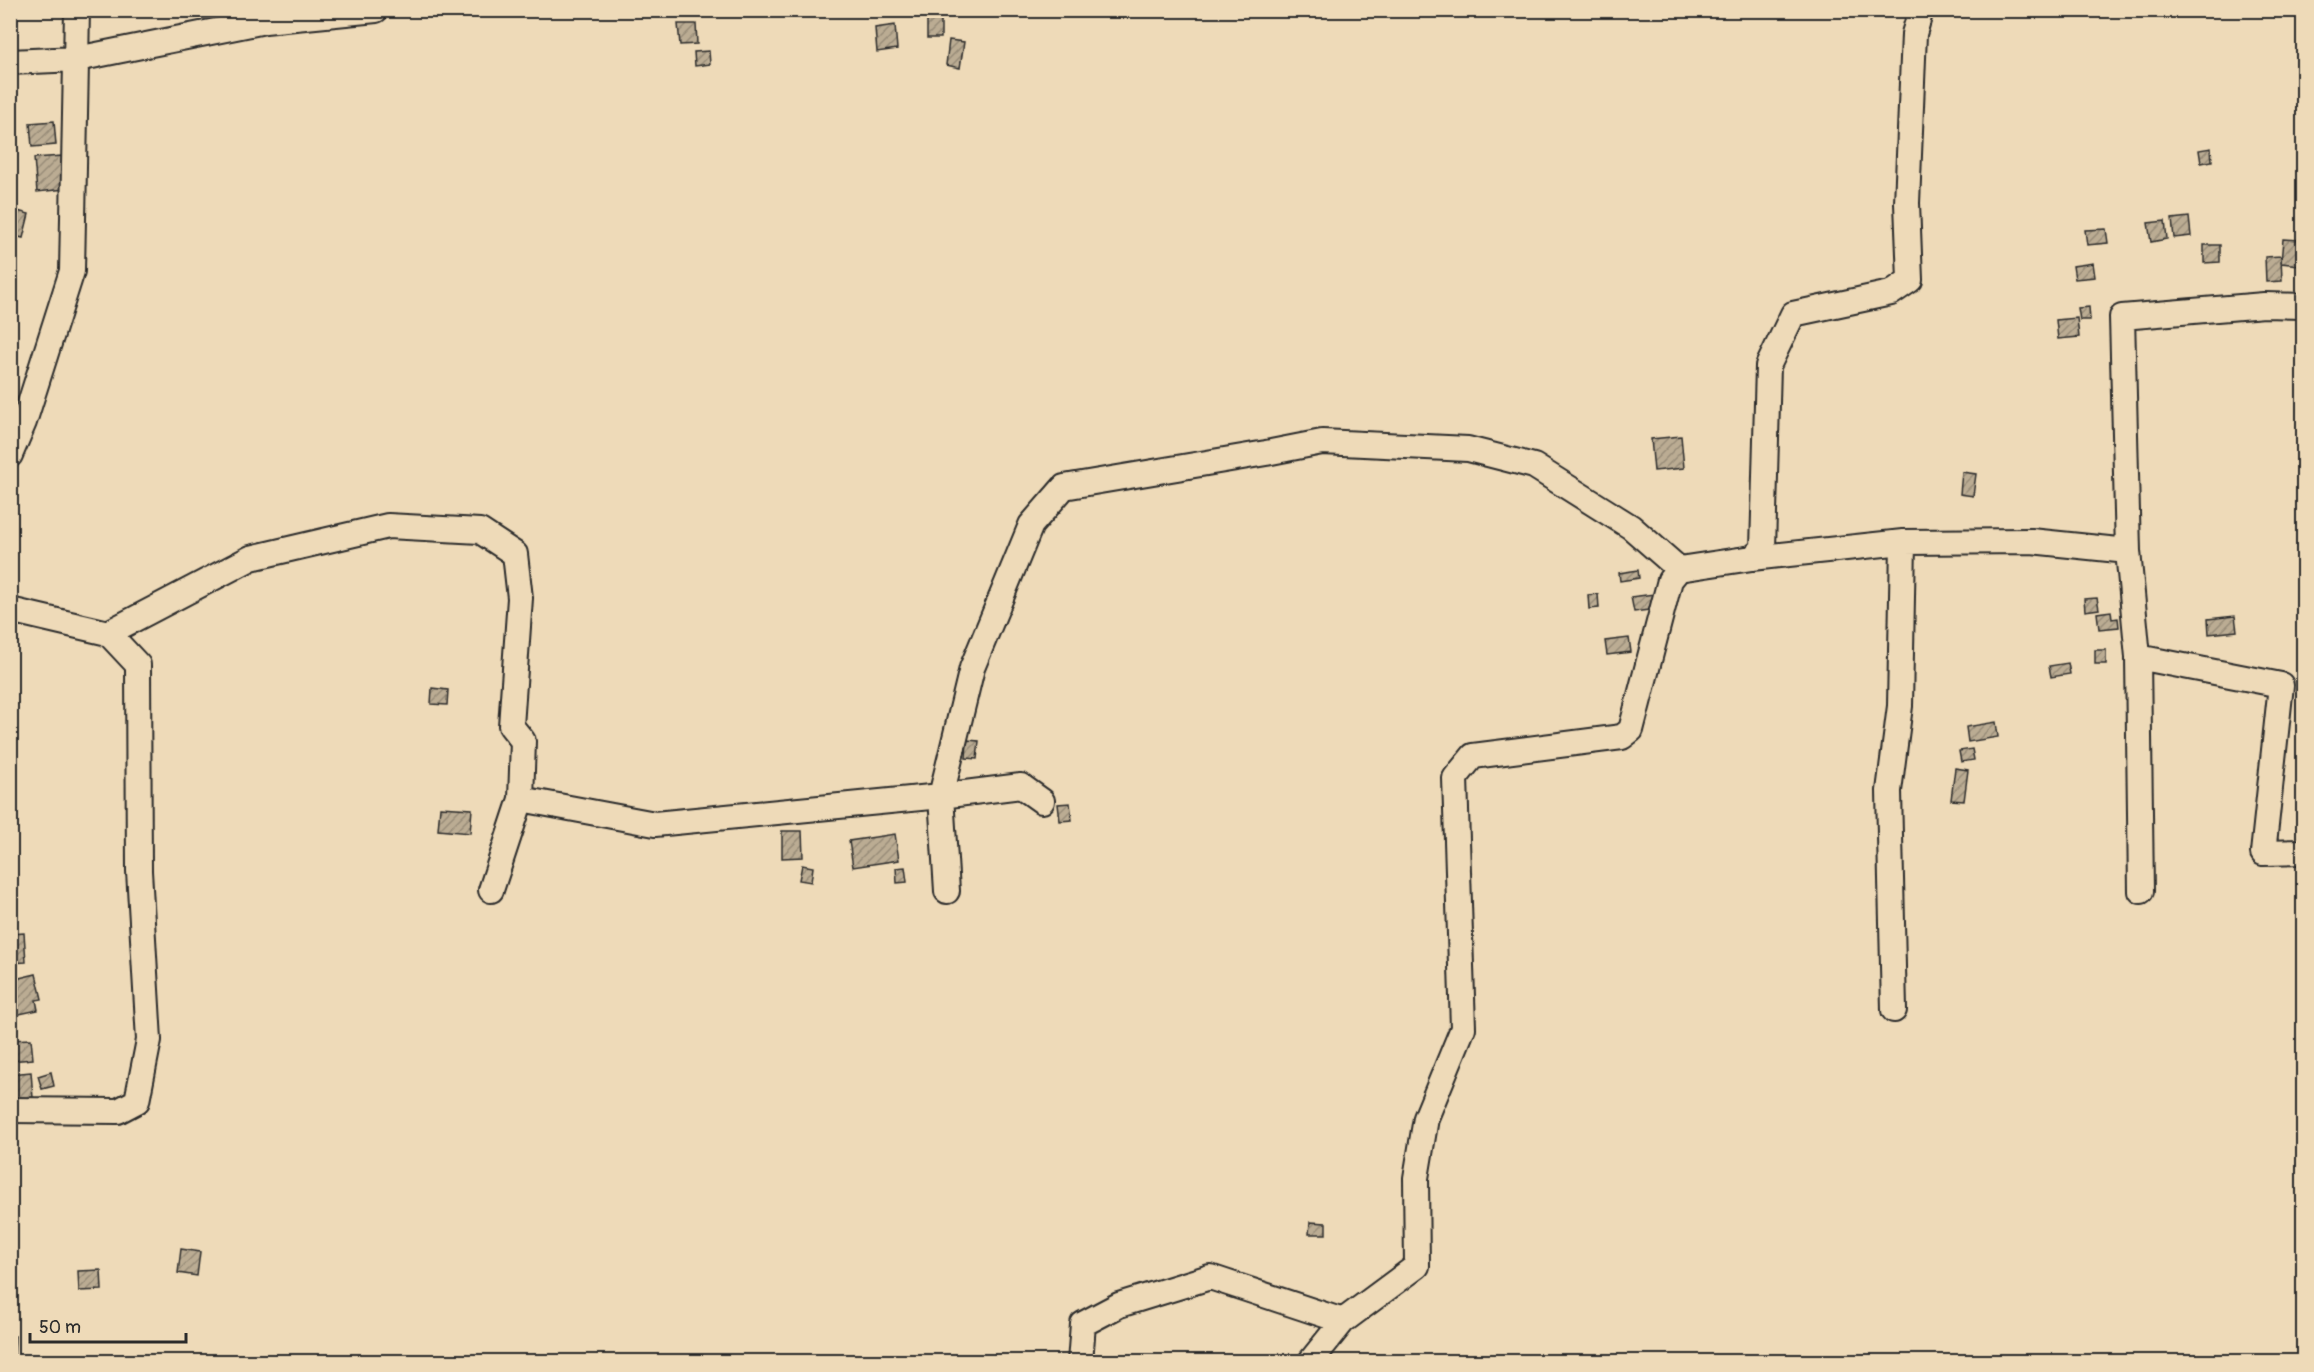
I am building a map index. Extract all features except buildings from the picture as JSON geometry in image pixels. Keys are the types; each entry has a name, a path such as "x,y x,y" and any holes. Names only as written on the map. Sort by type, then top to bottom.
{"street":[{"path":"10,455 24,422 72,271 77,10"},
{"path":"10,62 77,59 265,21 376,10"},
{"path":"1752,558 1763,549 1768,366 1793,314 1891,293 1910,280 1907,203 1914,34 1921,10"},
{"path":"2141,891 2138,657 2128,551 2122,317 2264,305 2304,306"},
{"path":"947,891 941,796 972,668 1031,525 1064,487 1322,442 1468,449 1534,466 1631,527 1679,568"},
{"path":"108,633 251,558 388,526 480,531 515,554 520,598 511,726 523,741 521,799 491,890"},
{"path":"1310,1362 1343,1321 1417,1266 1416,1178 1426,1118 1463,1028 1455,778 1473,756 1622,737 1631,730 1670,580 1679,568 1903,542 2031,541 2128,551"},
{"path":"1894,1010 1889,791 1900,706 1903,542"},
{"path":"10,610 108,633 138,666 139,871 149,1040 137,1101 118,1111 10,1110"},
{"path":"2138,657 2281,685 2263,853 2304,852"},
{"path":"521,799 655,824 1021,786 1042,801"},
{"path":"1080,1362 1083,1324 1119,1305 1210,1277 1343,1321"}]}
